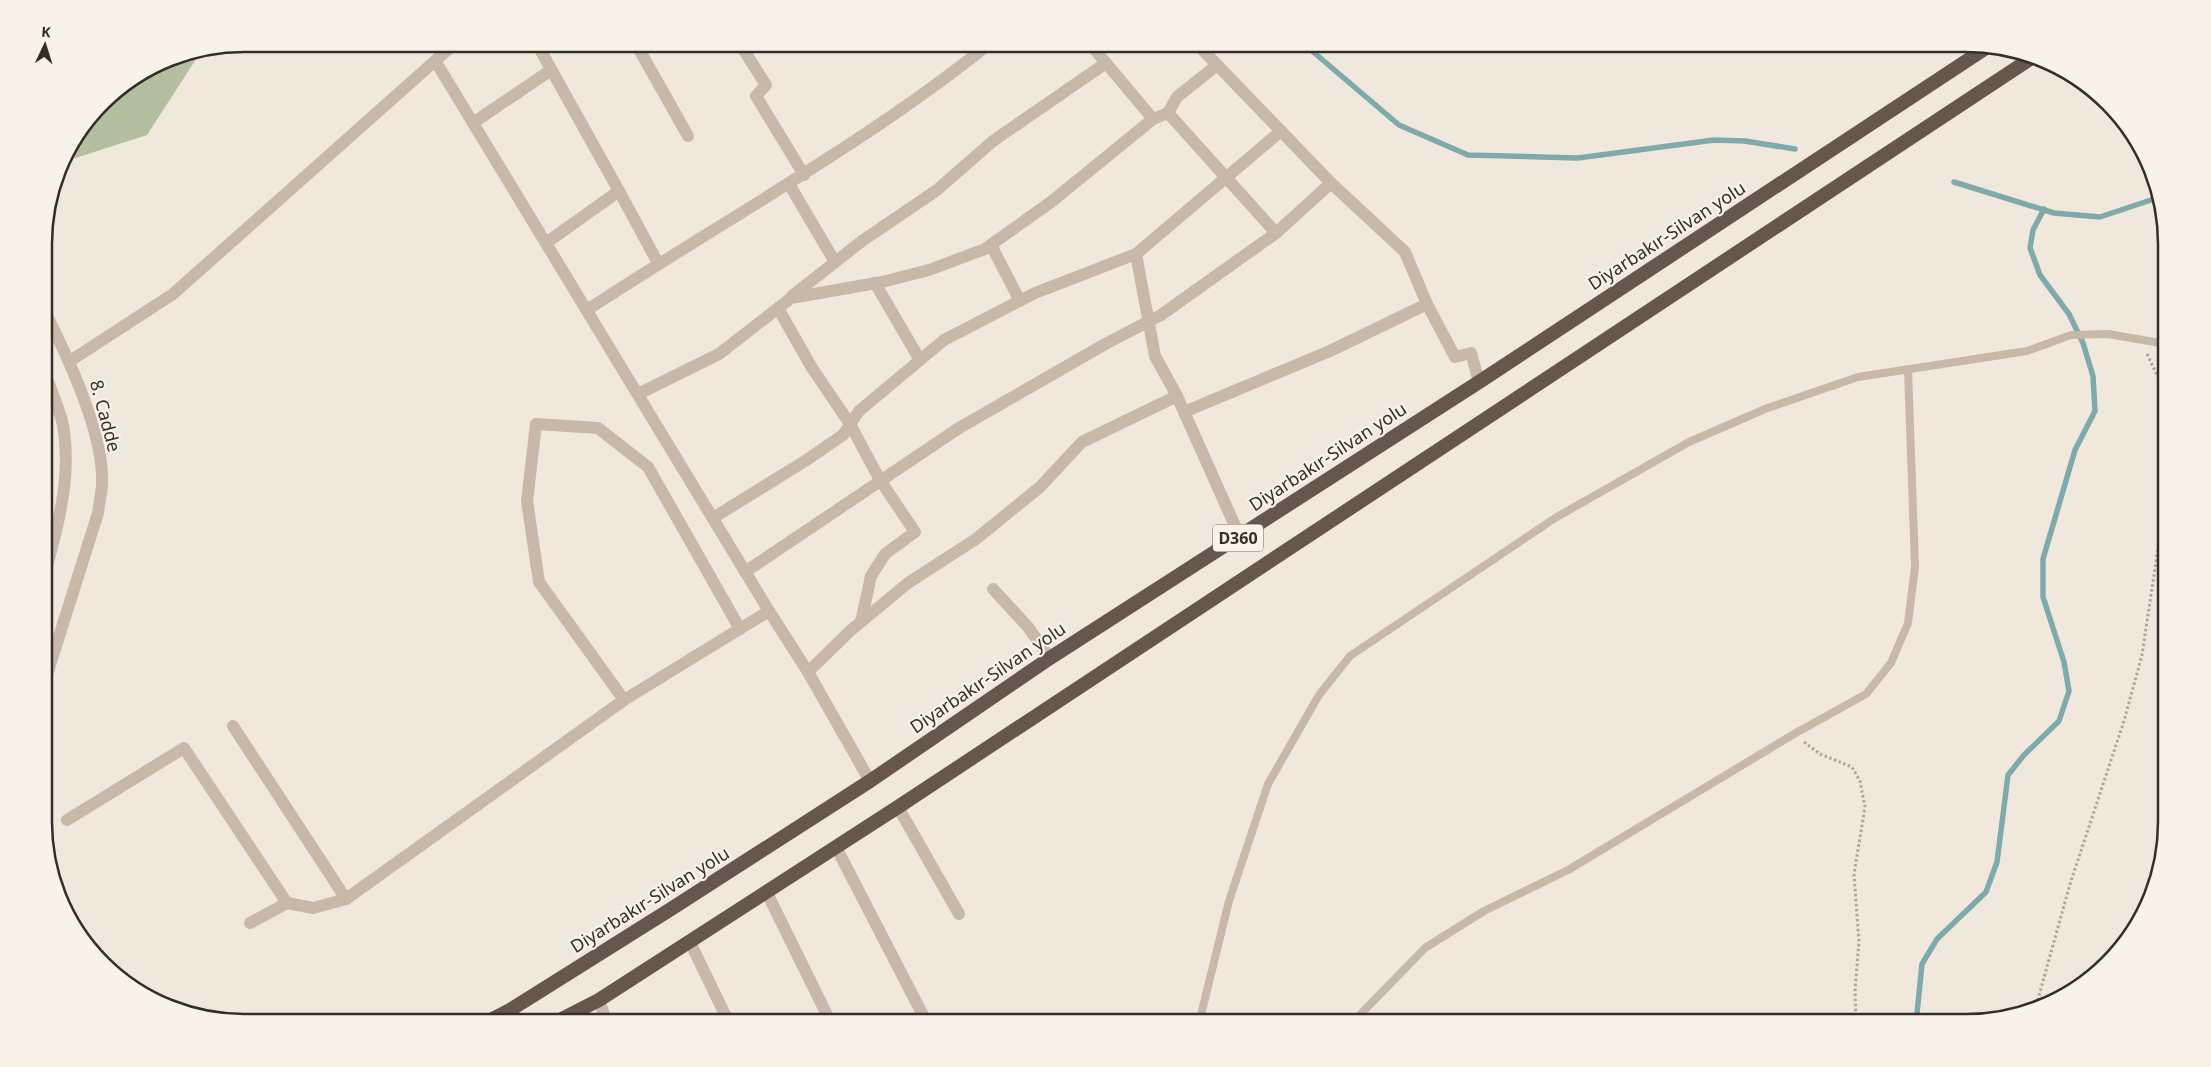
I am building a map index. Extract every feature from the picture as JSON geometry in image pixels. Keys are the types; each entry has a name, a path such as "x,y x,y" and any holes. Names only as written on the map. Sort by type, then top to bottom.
{"highway":[{"name":"Diyarbakır-Silvan yolu","path":"500,1015 671,910 870,781 1050,658 1479,382 1978,53"},
{"name":"D360","path":"570,1015 599,1000 898,807 2025,62"}],"street":[{"path":"70,360 173,294 446,52"},
{"path":"542,52 658,263"},
{"path":"641,52 688,136"},
{"path":"745,52 766,85 756,96 804,175"},
{"path":"586,310 658,263 804,175 948,76 979,52"},
{"path":"1097,52 1153,119"},
{"path":"1205,52 1331,183 1405,252 1427,304 1455,357 1471,353 1479,382"},
{"path":"436,62 769,612 808,672 870,781"},
{"path":"638,394 719,354 862,241 937,190 993,141 1106,63"},
{"path":"790,298 875,283 929,270 985,249 1051,202 1153,119 1168,113 1177,97 1217,65"},
{"path":"473,123 552,70"},
{"path":"1168,113 1276,233"},
{"path":"713,518 843,435 859,411 944,340 1035,294 1136,254 1281,131"},
{"path":"745,572 959,428 1107,343 1161,315 1276,233 1331,183"},
{"path":"789,184 835,262"},
{"path":"546,243 619,191"},
{"path":"991,245 1020,301"},
{"path":"1136,254 1155,356 1177,396 1240,537"},
{"path":"875,283 920,360"},
{"path":"1184,412 1330,351 1427,304"},
{"path":"778,308 812,368 850,424 880,480 915,532 885,554 871,576 861,622"},
{"name":"8. Cadde","path":"52,325 70,360 98,444 102,485 98,513 52,659"},
{"path":"52,393 63,424 67,469 58,528 52,540"},
{"path":"808,672 861,622 908,583 976,539 1040,487 1082,442 1177,396"},
{"path":"624,700 539,582 527,501 536,424 598,428 648,467 740,629"},
{"path":"993,589 1028,627 1050,658"},
{"path":"250,923 287,903 313,908 346,899 624,700 769,612"},
{"path":"233,726 346,899"},
{"path":"67,820 184,748 287,903"},
{"path":"898,807 959,914"},
{"path":"836,847 923,1015"},
{"path":"766,893 827,1015"},
{"path":"690,942 725,1015"},
{"path":"599,1000 604,1015"}],"lane":[{"path":"1201,1015 1229,901 1268,784 1319,695 1350,656 1555,518 1689,442 1765,409 1858,377 2027,351 2071,335 2108,334 2158,343"},
{"path":"1360,1015 1425,948 1484,911 1568,870 1794,734 1866,694 1891,663 1908,623 1915,567 1908,369"}],"path":[{"path":"2140,340 2158,377"},
{"path":"2038,1001 2070,884 2124,721 2142,655 2158,548"},
{"path":"1794,734 1820,754 1852,767 1860,781 1865,807 1854,874 1859,942 1855,991 1856,1015"}],"green space":[{"path":"196,59 147,135 73,159 92,128 118,100 160,72"}],"waterway":[{"path":"1313,52 1399,125 1468,155 1578,158 1714,140 1745,141 1795,149"},
{"path":"1954,182 2054,213 2100,217 2153,199"},
{"path":"1917,1015 1922,964 1937,939 1986,892 1997,862 2008,775 2024,755 2059,721 2069,691 2064,662 2043,597 2043,559 2075,450 2095,411 2093,376 2083,343 2069,314 2040,275 2030,248 2033,230 2044,209"}]}
